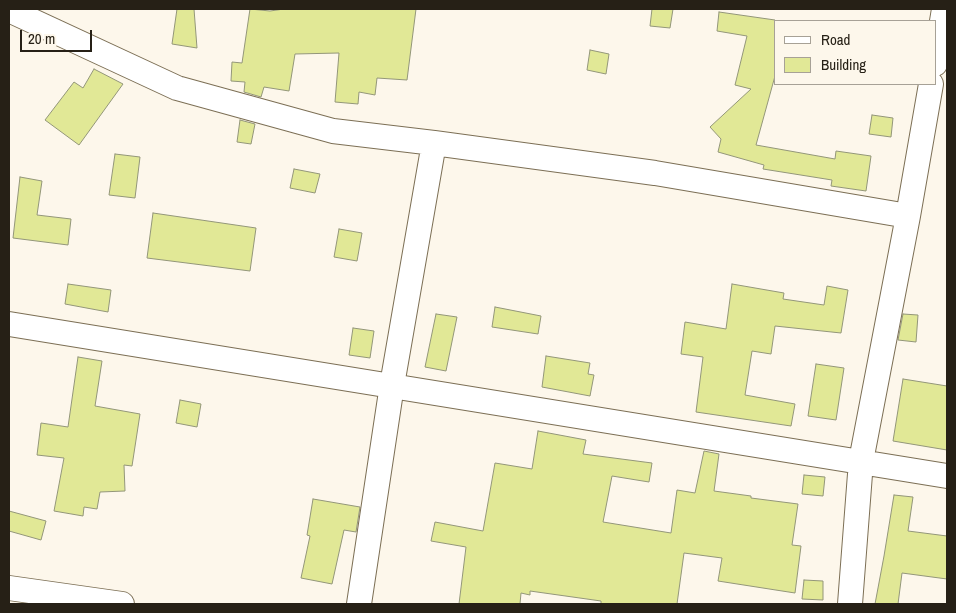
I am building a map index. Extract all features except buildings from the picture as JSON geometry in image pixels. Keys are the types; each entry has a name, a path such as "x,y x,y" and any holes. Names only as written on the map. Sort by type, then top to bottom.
{"street":[{"path":"936,58 944,9"},
{"path":"9,10 178,88 332,130 655,173 908,216"},
{"path":"850,604 861,460 908,216 931,85"},
{"path":"359,604 392,385 434,143"},
{"path":"9,324 861,460 947,476"},
{"path":"9,588 122,604"}]}
